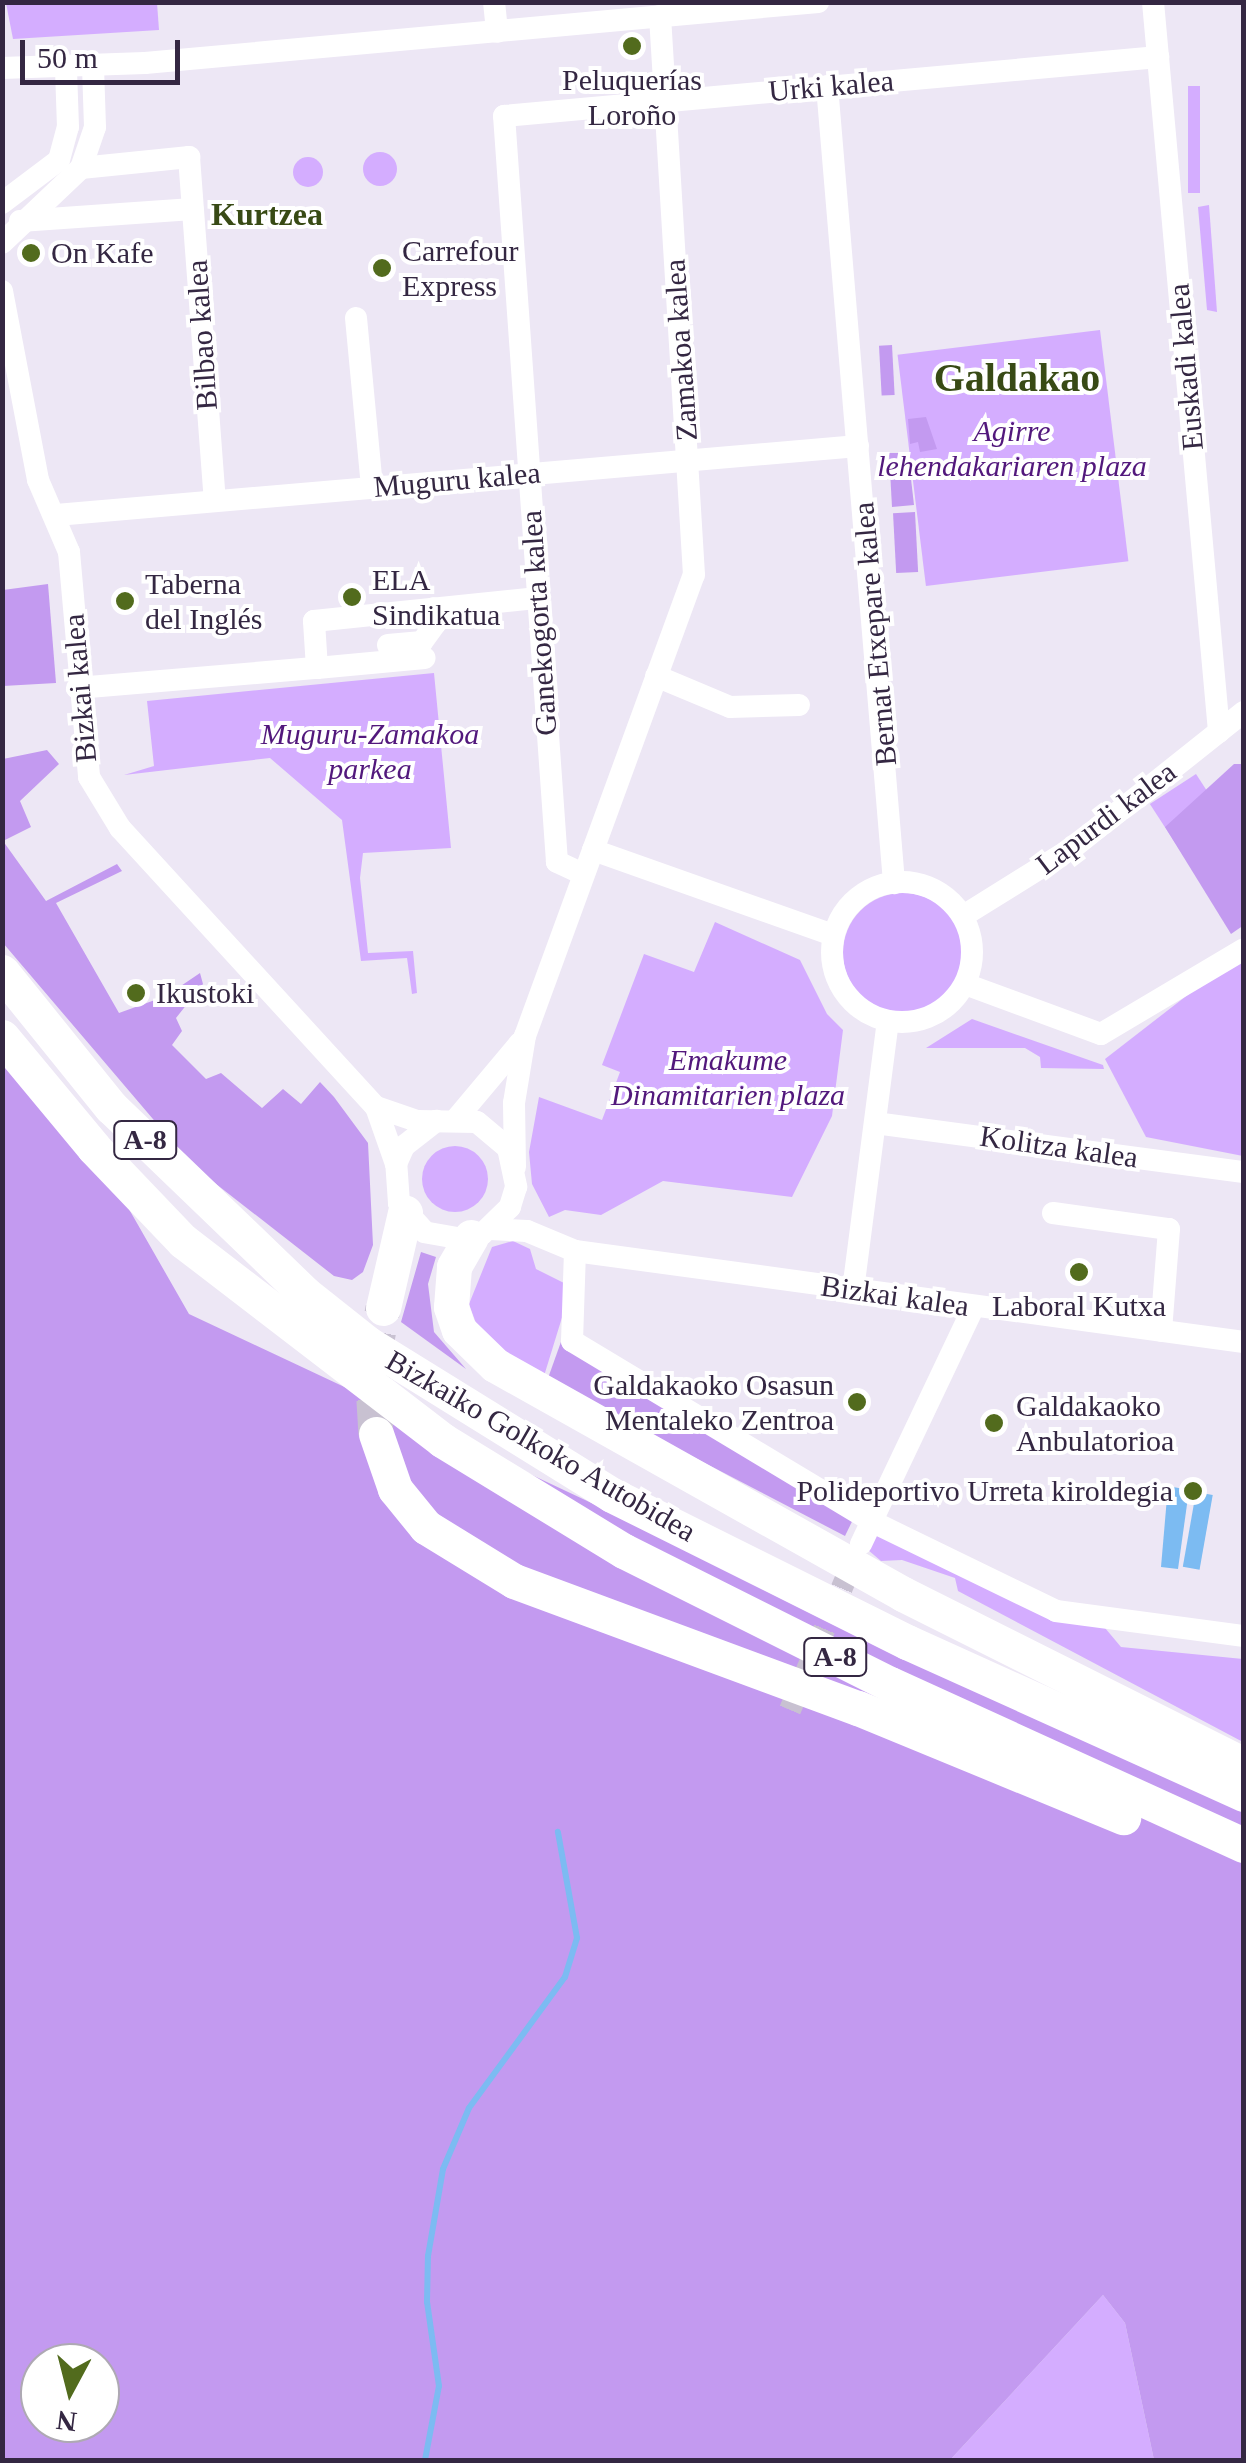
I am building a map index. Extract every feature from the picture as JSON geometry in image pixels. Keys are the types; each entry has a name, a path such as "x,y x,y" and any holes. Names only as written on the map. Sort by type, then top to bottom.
{"highway":[{"name":"Bizkaiko Golkoko Autobidea","path":"2,972 111,1107 304,1292 443,1391 612,1495 758,1569 1244,1794"},
{"name":"Bizkaiko Golkoko Autobidea","path":"2,1037 94,1148 183,1241 282,1321 442,1440 624,1551 890,1684 1244,1845"},
{"path":"383,1308 406,1212"},
{"path":"480,1233 454,1267 450,1307 459,1330 495,1365 903,1594 1244,1766"},
{"path":"376,1434 396,1489 426,1527 514,1581 858,1708 1244,1867"}],"street":[{"path":"494,2 496,32"},
{"path":"2,68 93,68 818,2"},
{"name":"Euskadi kalea","path":"1153,2 1219,732"},
{"name":"Zamakoa kalea","path":"515,1167 514,1103 525,1036 694,575 660,16"},
{"name":"Urki kalea","path":"504,116 1158,57"},
{"path":"2,243 20,221 81,168 95,127 93,68"},
{"path":"2,203 59,160 68,127 66,69"},
{"name":"Bernat Etxepare kalea","path":"827,86 894,883"},
{"name":"Ganekogorta kalea","path":"504,116 557,862 583,874"},
{"name":"Bilbao kalea","path":"81,168 189,157 216,500"},
{"path":"20,221 194,209"},
{"name":"Bizkai kalea","path":"2,291 38,480 70,552 77,688 89,777 106,810 376,1106 396,1164 395,1184 406,1212 443,1238 480,1233 549,1239"},
{"path":"356,318 372,486"},
{"path":"2,422 27,419"},
{"name":"Muguru kalea","path":"56,515 858,446"},
{"path":"316,668 314,621 538,598"},
{"path":"388,644 422,642 436,623 434,608"},
{"path":"77,688 426,658"},
{"path":"656,676 730,707 799,705"},
{"name":"Lapurdi kalea","path":"963,916 1074,847 1244,712"},
{"path":"593,850 834,935"},
{"path":"894,883 928,886 963,916 972,939 965,984 933,1015 888,1021 850,999 835,969 834,935 857,897 894,883"},
{"path":"965,984 1101,1034 1244,949"},
{"path":"852,1290 888,1021"},
{"name":"Zamakoa kalea","path":"446,1120 487,1090 525,1036"},
{"path":"376,1106 494,1132 515,1167 514,1195 480,1233"},
{"path":"396,1164 418,1131 446,1120"},
{"name":"Kolitza kalea","path":"875,1123 1244,1172"},
{"name":"Bizkai kalea","path":"514,1195 524,1216 549,1239 574,1251 1244,1342"},
{"path":"1053,1213 1169,1229 1161,1331"},
{"path":"574,1251 572,1341 873,1522 1056,1611 1244,1636"},
{"path":"860,1544 974,1306"}],"green space":[{"path":"6,3 157,3 159,30 13,39"},
{"path":"1188,86 1200,86 1200,193 1188,193"},
{"path":"380,152 392,157 397,169 392,181 380,186 368,181 363,169 368,157"},
{"path":"308,157 319,161 323,172 319,183 308,187 297,183 293,172 297,161"},
{"path":"1209,205 1217,312 1207,310 1198,207"},
{"name":"Agirre lehendakariaren plaza","path":"1100,330 1128,561 926,586 898,355"},
{"name":"Muguru-Zamakoa parkea","path":"434,673 451,848 363,853 360,878 368,953 413,951 417,993 412,994 407,958 361,961 342,820 270,758 124,775 154,766 147,701"},
{"path":"1196,774 1243,846 1197,876 1150,804"},
{"path":"903,893 926,897 946,910 959,930 963,953 959,976 946,996 926,1009 903,1013 880,1009 860,996 847,976 843,953 847,930 860,910 880,897"},
{"name":"Emakume Dinamitarien plaza","path":"715,922 800,960 827,1014 843,1030 832,1116 792,1197 663,1181 601,1215 565,1210 549,1217 532,1184 529,1152 539,1097 602,1120 620,1072 602,1065 644,954 694,972"},
{"path":"1243,952 1243,1156 1146,1137 1105,1059"},
{"path":"972,1019 1103,1065 1104,1069 1041,1068 1040,1057 1025,1048 926,1048"},
{"path":"455,1146 478,1156 488,1179 478,1202 455,1212 432,1202 422,1179 432,1156"},
{"path":"513,1241 530,1249 536,1269 566,1284 568,1298 544,1376 481,1337 469,1304 492,1247"},
{"path":"873,1522 1095,1616 1121,1647 1243,1659 1243,1742 958,1591 955,1578 902,1560 881,1561 861,1544"},
{"path":"1103,2295 1125,2323 1154,2460 950,2460"}],"shaded area":[{"path":"892,345 895,395 882,396 879,346"},
{"path":"926,417 937,449 920,452 918,442 910,444 908,419"},
{"path":"889,453 908,453 914,505 892,507"},
{"path":"915,512 918,572 896,573 893,513"},
{"path":"48,584 56,683 3,686 3,590"},
{"path":"47,750 59,764 20,801 31,827 3,841 3,759"},
{"path":"1234,764 1243,764 1244,925 1231,934 1165,827"},
{"path":"3,841 46,901 117,864 122,871 56,903 119,1013 166,996 200,973 203,984 176,1018 182,1031 172,1045 206,1079 221,1073 262,1108 283,1089 301,1104 320,1082 334,1097 368,1143 373,1245 363,1272 352,1280 334,1276 193,1166 3,943"},
{"path":"2,1035 94,1148 189,1314 1243,1809 1243,2460 1154,2460 1125,2323 1103,2295 950,2460 3,2460"},
{"path":"421,1252 436,1257 428,1284 434,1332 466,1369 401,1322"},
{"path":"562,1339 861,1503 845,1536 547,1381"}],"water":[{"path":"1168,1486 1189,1490 1178,1569 1161,1567"},
{"path":"1196,1492 1213,1495 1200,1570 1183,1567"}],"waterway":[{"path":"425,2460 439,2386 427,2302 428,2256 443,2169 469,2108 565,1977 577,1938 558,1832"}],"tunnel":[{"path":"376,1434 372,1366 383,1308"},
{"path":"790,1710 855,1557"}],"place":[{"name":"Peluquerías Loroño","path":"632,46"},
{"name":"On Kafe","path":"31,253"},
{"name":"Carrefour Express","path":"382,268"},
{"name":"ELA Sindikatua","path":"352,597"},
{"name":"Taberna del Inglés","path":"125,601"},
{"name":"Ikustoki","path":"136,993"},
{"name":"Laboral Kutxa","path":"1079,1272"},
{"name":"Galdakaoko Osasun Mentaleko Zentroa","path":"857,1402"},
{"name":"Galdakaoko Anbulatorioa","path":"994,1423"},
{"name":"Polideportivo Urreta kiroldegia","path":"1193,1491"}],"district":[{"name":"Kurtzea","path":"267,214"},
{"name":"Galdakao","path":"1017,378"}]}
